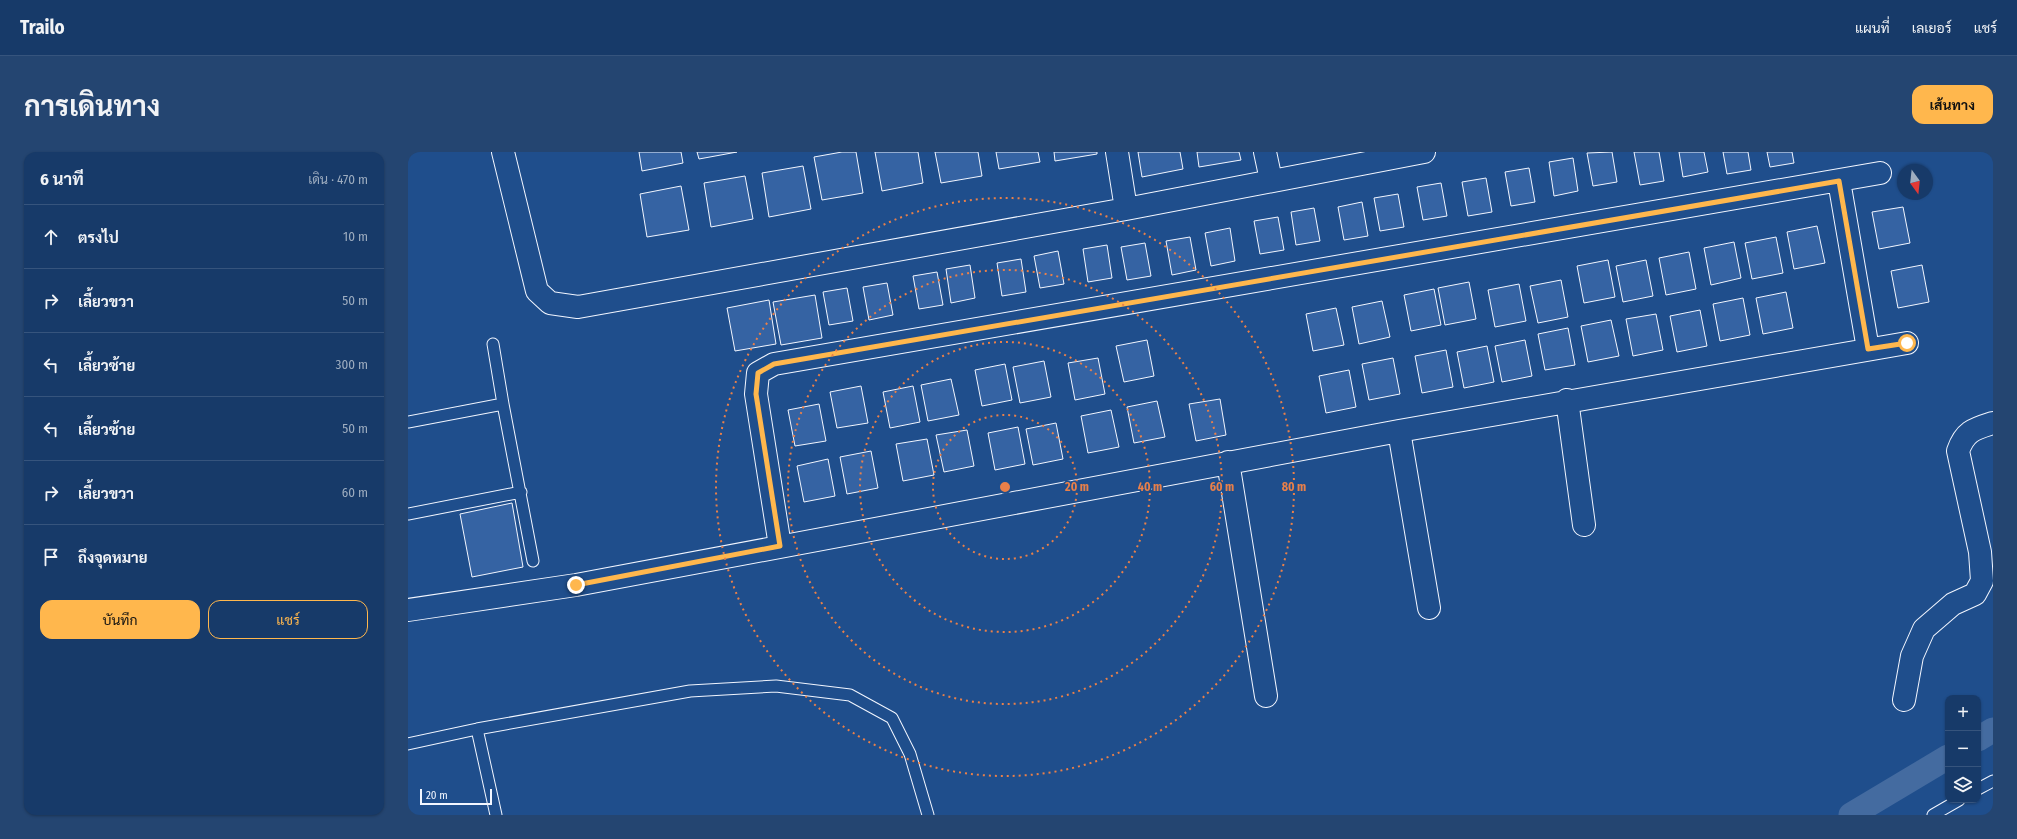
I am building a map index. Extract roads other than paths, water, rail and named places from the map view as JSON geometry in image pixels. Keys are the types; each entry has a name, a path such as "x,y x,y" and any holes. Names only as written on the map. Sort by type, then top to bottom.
{"street":[{"path":"503,152 537,291 550,303 578,306 1126,208 1415,153"},
{"path":"1117,152 1126,208"},
{"path":"1266,152 1270,180"},
{"path":"780,546 756,394 758,373 774,364 1880,173"},
{"path":"1839,181 1868,349"},
{"path":"408,610 576,585 1228,462 1567,400 1907,343"},
{"path":"1567,400 1584,525"},
{"path":"1904,700 1912,656 1924,629 1953,604 1975,594 1982,581 1980,552 1958,450 1963,437 1979,427 1993,422"},
{"path":"1399,431 1429,608"},
{"path":"1228,462 1266,696"}],"lane":[{"path":"493,344 533,561"},
{"path":"408,422 503,404"},
{"path":"408,514 521,492"},
{"path":"408,744 477,729 690,691 776,686 850,695 892,718 910,754 928,815"},
{"path":"477,729 496,815"},
{"path":"1981,787 1993,781"},
{"path":"1933,815 1954,803"}],"waterway":[{"path":"1981,737 1993,730"},
{"path":"1851,815 1945,759"}]}
